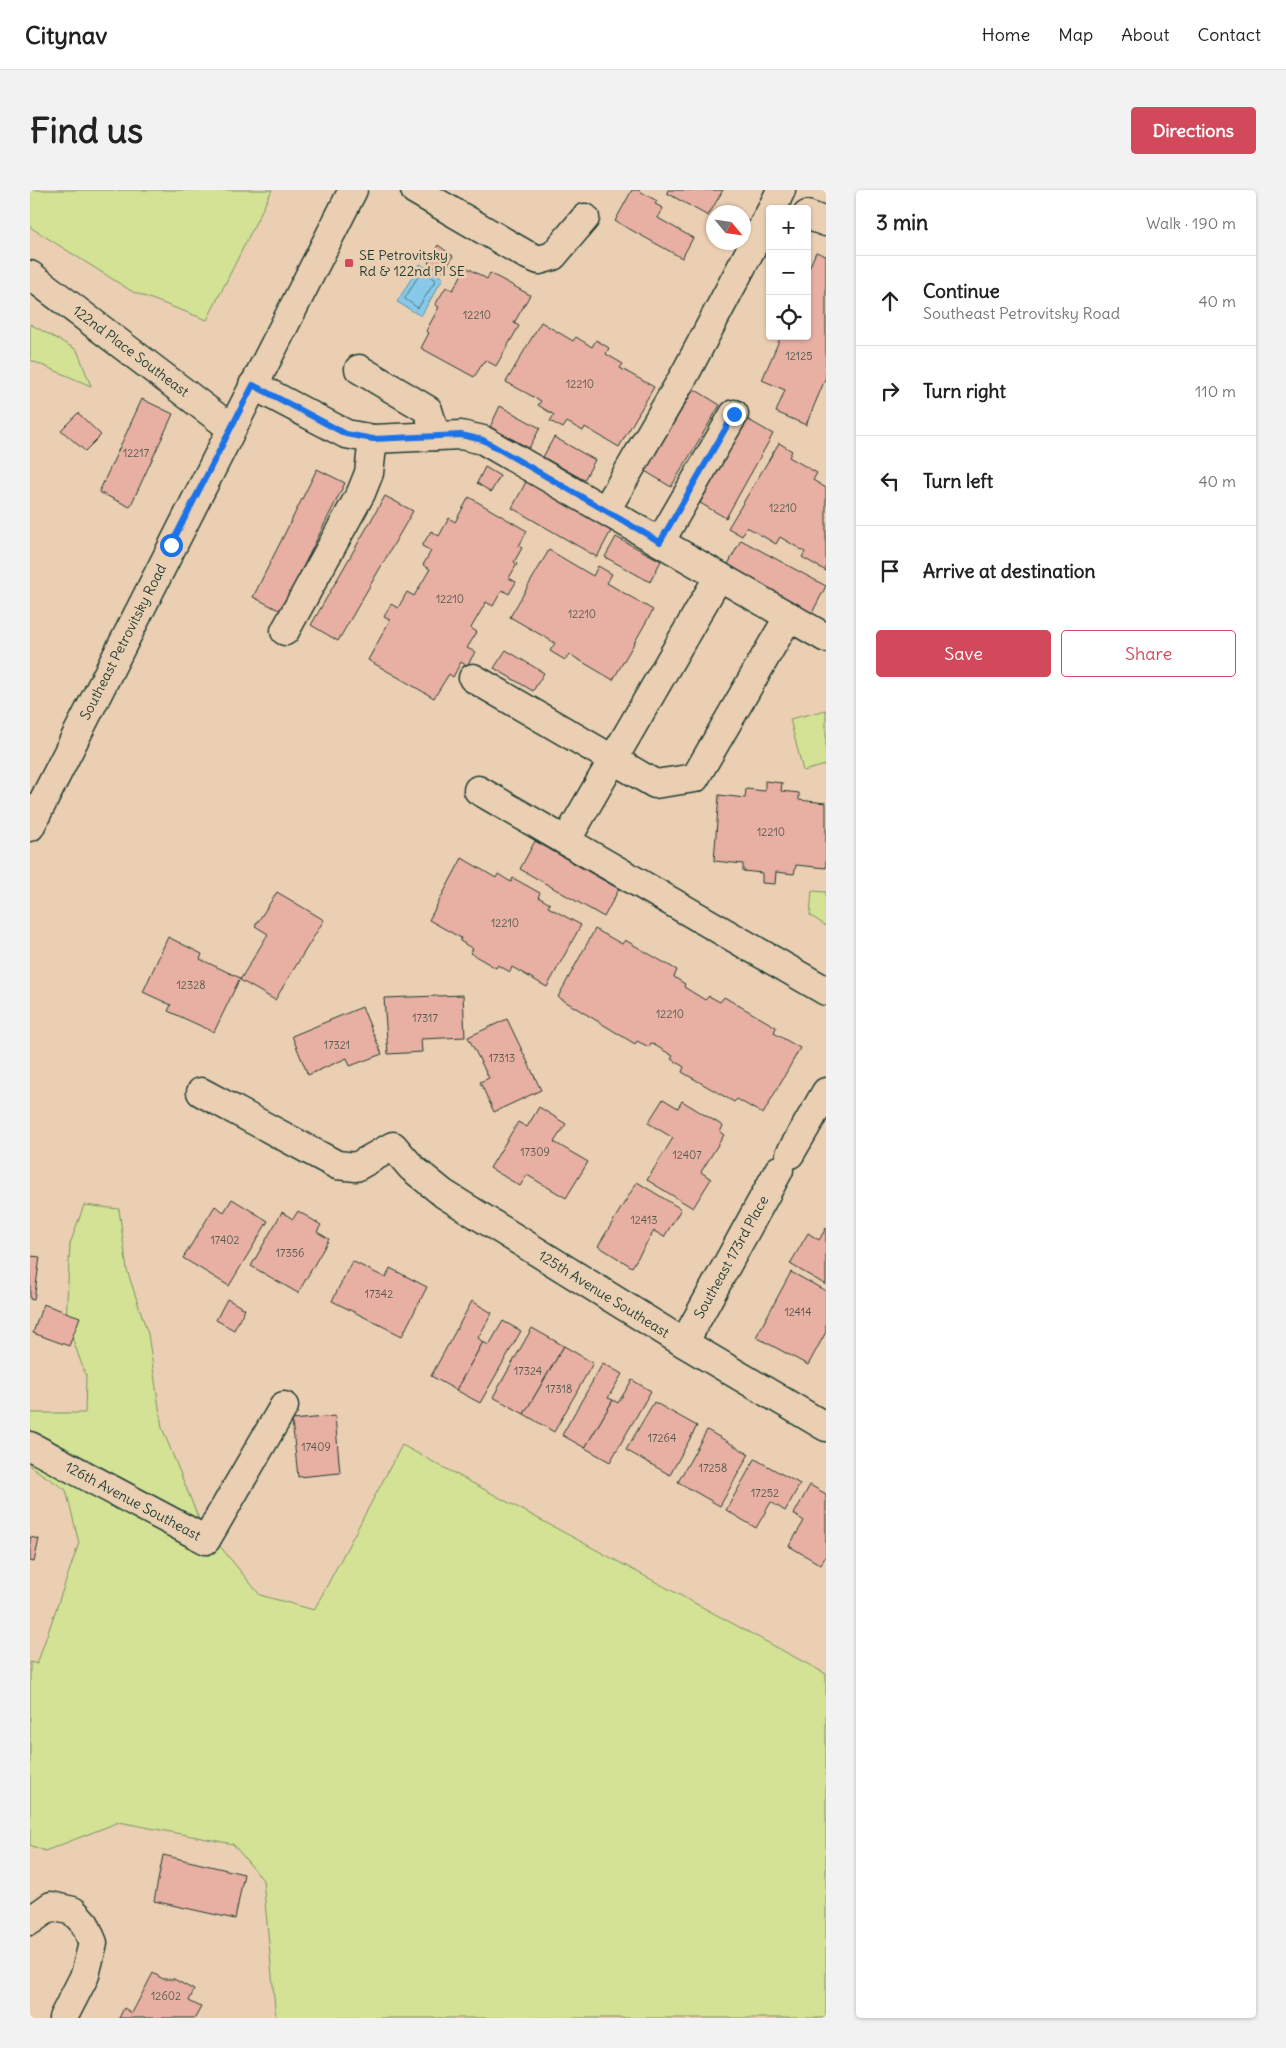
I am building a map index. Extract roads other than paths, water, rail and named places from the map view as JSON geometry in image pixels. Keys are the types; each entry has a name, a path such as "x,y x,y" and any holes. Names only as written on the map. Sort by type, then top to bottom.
{"street":[{"name":"Southeast Petrovitsky Road","path":"30,827 352,190"},
{"path":"415,190 525,254 539,260 553,256 585,218"},
{"path":"811,216 826,222"},
{"path":"606,510 685,374 766,227"},
{"name":"122nd Place Southeast","path":"30,275 232,428"},
{"path":"359,369 428,410 436,436"},
{"path":"253,385 346,434 373,439 461,435 483,440 826,638"},
{"path":"660,542 734,414"},
{"path":"285,631 361,493 369,473 373,439"},
{"path":"566,841 719,576"},
{"path":"473,678 655,784 695,778 789,616"},
{"path":"478,790 826,991"},
{"name":"125th Avenue Southeast","path":"201,1092 337,1165 356,1166 393,1146 412,1168 444,1194 684,1343 826,1427"},
{"name":"Southeast 173rd Place","path":"684,1343 826,1092"},
{"name":"126th Avenue Southeast","path":"30,1446 206,1540 284,1406"},
{"path":"30,1920 51,1906 72,1911 85,1924 93,1943 85,1975 62,2018"}],"water":[{"path":"420,264 443,278 421,316 397,302"}],"place":[{"name":"SE Petrovitsky Rd & 122nd Pl SE","path":"349,263"}]}
